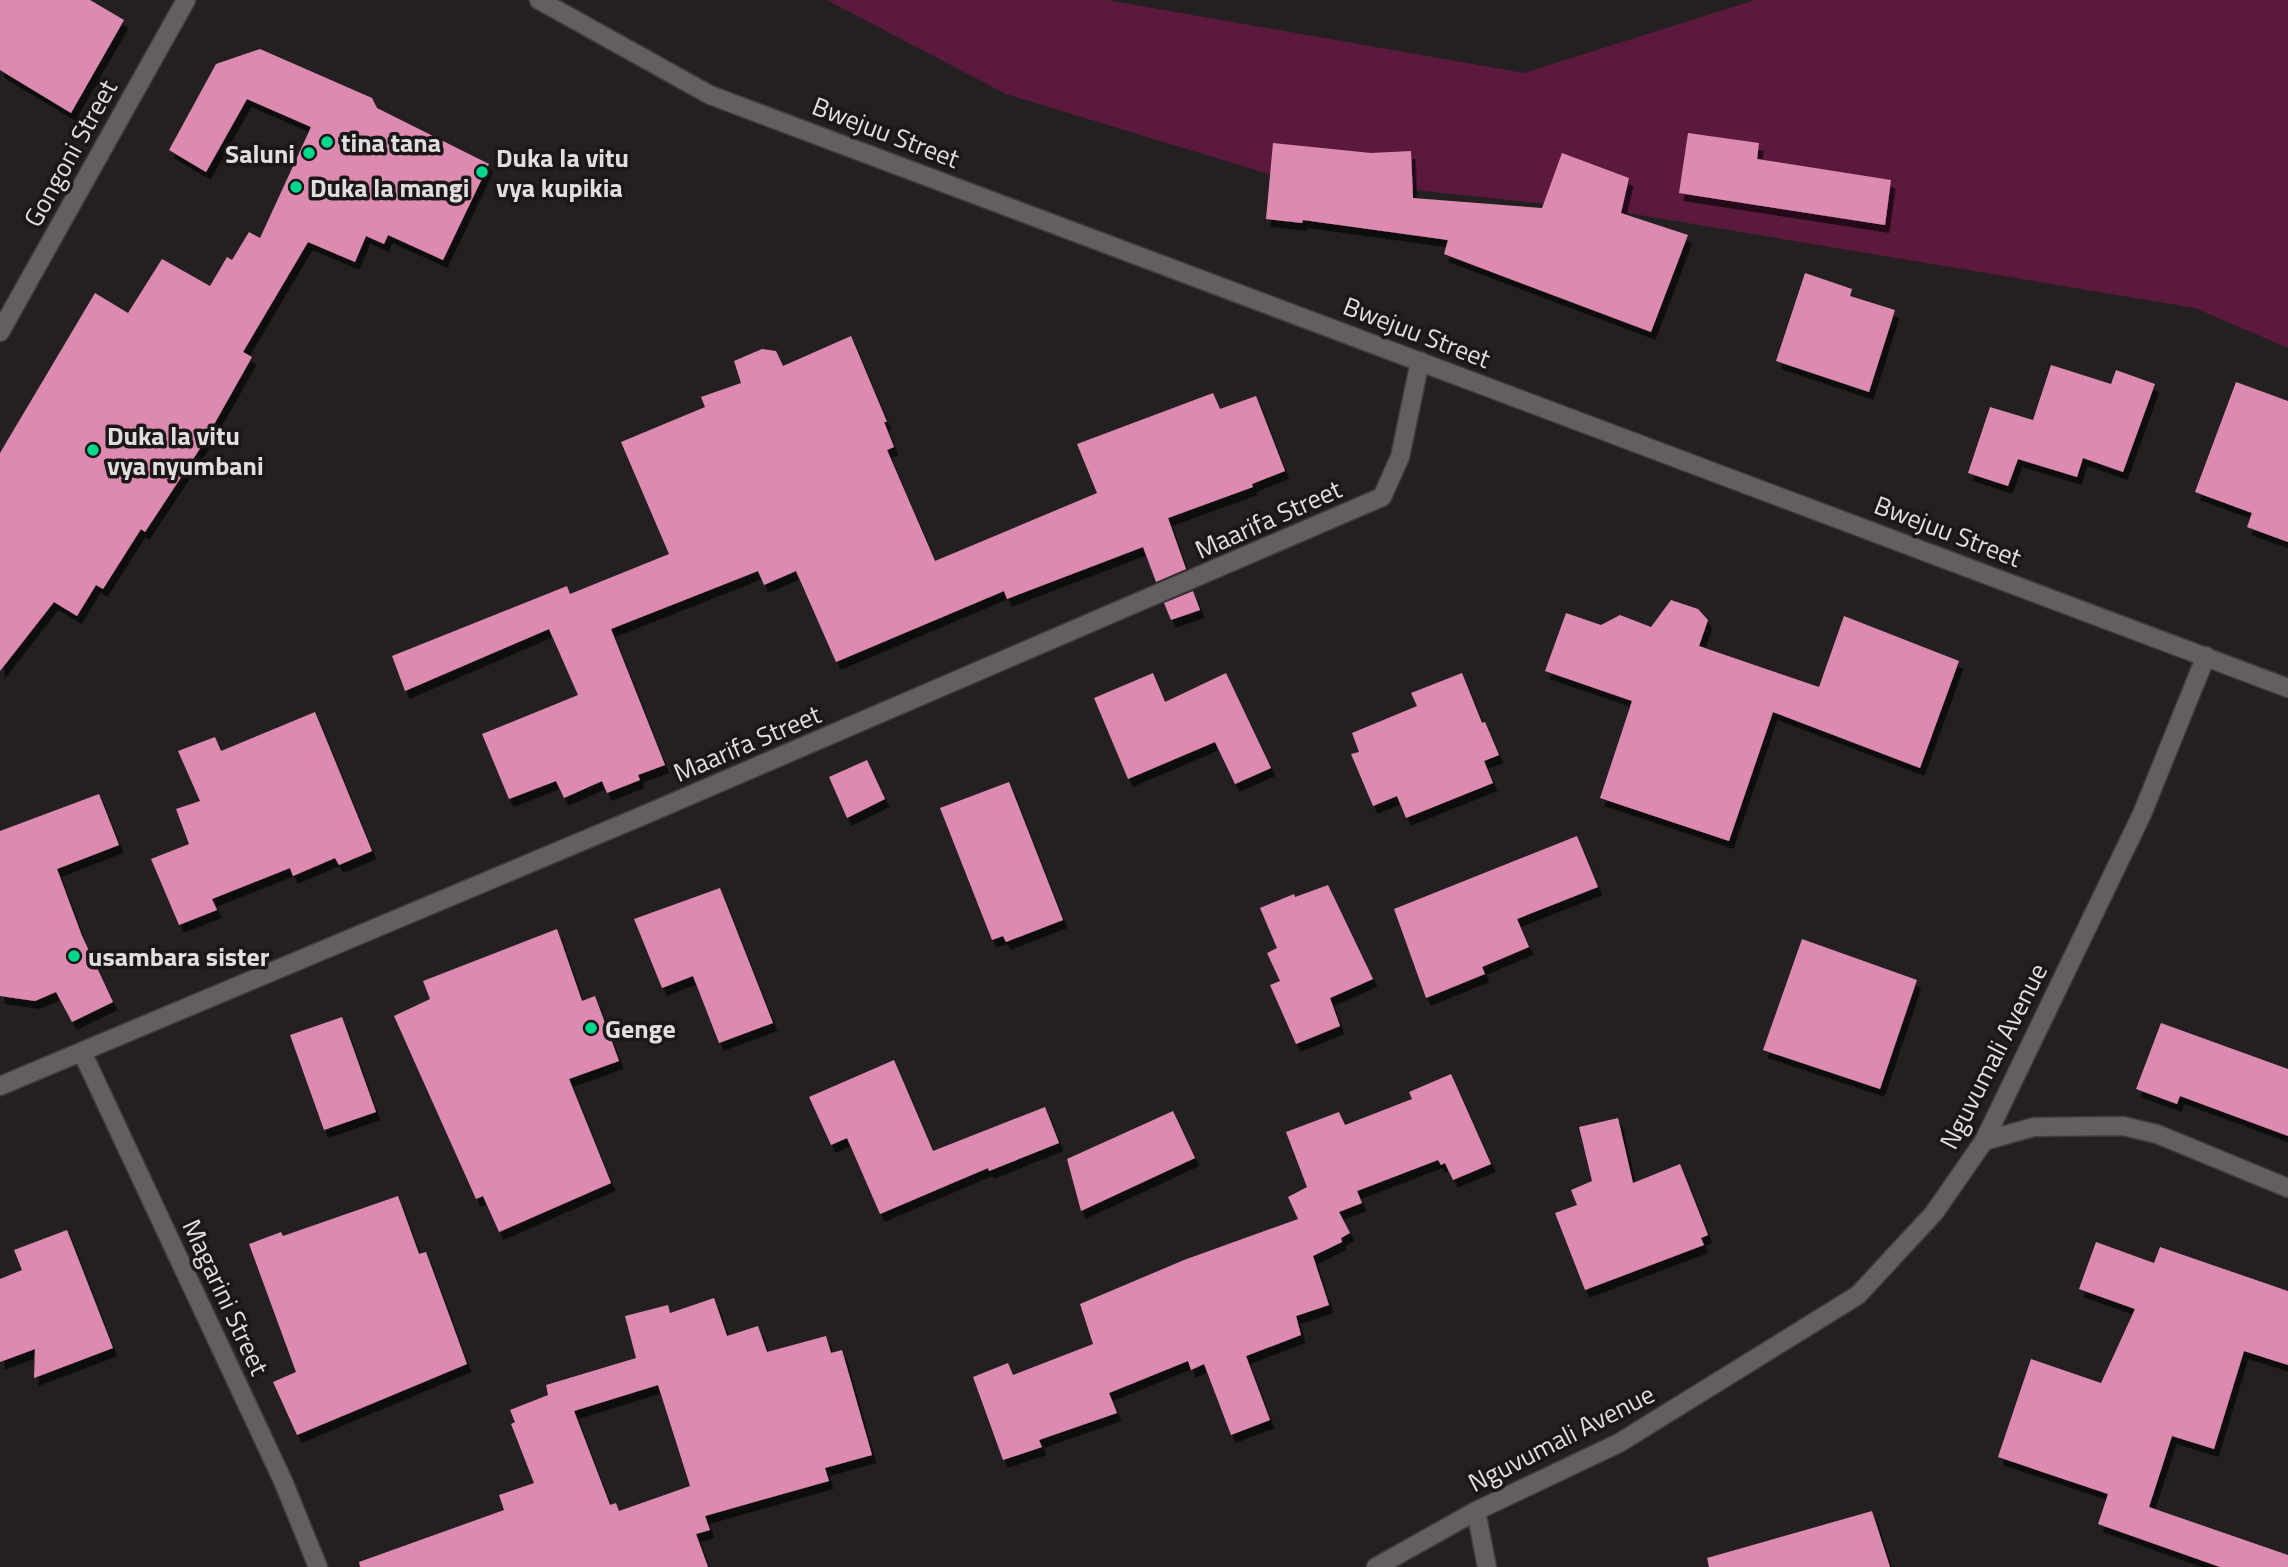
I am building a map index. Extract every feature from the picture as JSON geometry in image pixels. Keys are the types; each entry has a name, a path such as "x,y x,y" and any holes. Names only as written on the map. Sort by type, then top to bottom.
{"street":[{"name":"Gongoni Street","path":"0,332 186,0"},
{"name":"Bwejuu Street","path":"539,0 710,95 2288,688"},
{"name":"Maarifa Street","path":"0,1086 687,797 1382,496 1400,457 1420,361"},
{"name":"Nguvumali Avenue","path":"1376,1567 1476,1511 1619,1443 1857,1295 1934,1213 1984,1141 2142,814 2206,656"},
{"name":"Magarini Street","path":"82,1052 283,1481 318,1567"},
{"path":"1984,1141 2034,1127 2123,1126 2157,1134 2288,1188"},
{"path":"1476,1511 1487,1567"}],"shaded area":[{"path":"827,0 1107,0 1524,73 1755,0 2288,0 2288,348 2195,308 1622,212 1272,175 1006,94"}],"building":[{"path":"0,0 90,0 124,20 71,113 0,70"},
{"path":"260,49 372,98 377,108 489,164 443,260 388,235 384,244 366,236 355,262 308,242 243,352 252,357 203,444 145,532 141,529 103,589 96,585 77,616 54,602 0,671 0,453 95,293 128,313 162,259 210,286 227,257 232,260 249,232 260,238 311,127 247,99 206,172 169,150 216,64"},
{"path":"1688,133 1759,143 1757,159 1891,180 1885,225 1679,193"},
{"path":"1273,143 1371,153 1411,151 1413,198 1542,208 1562,153 1629,178 1621,213 1688,235 1651,332 1444,254 1448,240 1303,220 1302,223 1266,219"},
{"path":"1805,273 1852,289 1850,296 1895,310 1869,392 1776,361"},
{"path":"851,336 887,422 884,422 894,447 887,450 935,561 1097,493 1077,444 1213,393 1220,409 1256,396 1285,471 1252,484 1253,487 1168,518 1186,569 1156,582 1143,547 1007,599 1004,591 836,662 796,571 764,585 758,571 611,629 665,765 638,775 640,780 607,793 602,781 564,798 556,781 509,799 482,734 578,695 549,629 405,691 392,656 567,586 570,594 669,554 621,442 705,407 701,397 741,383 734,361 762,349 776,351 783,366"},
{"path":"2051,365 2111,384 2116,370 2155,384 2123,472 2083,458 2077,477 2018,459 2008,486 1968,473 1990,407 2033,420"},
{"path":"2236,382 2288,401 2288,542 2247,527 2252,513 2195,492"},
{"path":"1193,591 1200,610 1171,620 1164,603"},
{"path":"1671,600 1698,609 1708,620 1699,646 1819,687 1844,616 1959,661 1920,768 1773,712 1729,841 1600,798 1632,701 1545,671 1566,613 1601,625 1620,615 1651,627"},
{"path":"1153,673 1165,702 1226,673 1271,768 1235,784 1215,742 1128,779 1094,698"},
{"path":"1462,673 1482,723 1485,722 1499,755 1484,761 1493,783 1406,818 1397,796 1373,806 1351,754 1359,752 1352,733 1417,706 1411,693"},
{"path":"315,712 372,851 339,865 335,858 293,876 290,868 212,899 217,910 179,925 151,859 189,844 176,809 200,801 178,751 215,737 221,751"},
{"path":"867,760 885,799 847,818 829,777"},
{"path":"1009,782 1063,920 1006,942 1003,936 992,940 940,808"},
{"path":"99,794 119,845 57,869 82,936 113,1002 72,1022 56,992 35,1001 0,996 0,831"},
{"path":"1577,836 1598,887 1517,919 1529,947 1482,967 1485,974 1426,998 1394,909"},
{"path":"1328,885 1373,979 1330,998 1340,1026 1296,1044 1270,985 1280,981 1267,953 1277,948 1260,908 1294,894 1295,897"},
{"path":"720,888 773,1023 719,1043 693,976 662,988 634,919"},
{"path":"557,929 582,1001 595,996 619,1061 569,1079 611,1183 499,1232 483,1196 476,1199 394,1016 430,999 423,981"},
{"path":"1802,939 1917,980 1880,1089 1763,1050"},
{"path":"342,1017 376,1112 324,1130 290,1035"},
{"path":"2161,1023 2288,1069 2288,1136 2180,1096 2177,1104 2136,1089"},
{"path":"894,1060 933,1151 1045,1107 1059,1143 989,1171 988,1168 880,1214 847,1138 831,1145 809,1097"},
{"path":"1451,1074 1491,1164 1453,1180 1445,1163 1441,1165 1438,1160 1357,1191 1362,1203 1339,1212 1350,1233 1341,1238 1342,1242 1313,1256 1329,1305 1296,1316 1301,1335 1246,1356 1270,1420 1231,1435 1204,1364 1191,1370 1188,1361 1109,1393 1117,1413 1039,1440 1042,1447 1003,1460 973,1377 1008,1363 1013,1375 1093,1344 1080,1304 1184,1260 1298,1219 1288,1197 1307,1187 1286,1132 1339,1112 1345,1125 1412,1099 1409,1092"},
{"path":"1173,1111 1195,1158 1081,1211 1067,1159"},
{"path":"1618,1118 1633,1183 1680,1164 1708,1235 1701,1238 1704,1245 1585,1290 1555,1213 1577,1205 1571,1190 1592,1181 1579,1127"},
{"path":"398,1196 419,1254 426,1252 467,1364 297,1435 273,1382 296,1372 249,1244 281,1232 283,1236"},
{"path":"67,1230 113,1348 34,1378 35,1349 0,1362 0,1279 22,1270 14,1250"},
{"path":"2096,1242 2154,1263 2160,1247 2288,1291 2288,1365 2244,1351 2214,1449 2172,1436 2149,1507 2288,1555 2288,1567 2220,1567 2098,1524 2108,1494 1998,1457 2031,1359 2101,1383 2135,1309 2079,1289"},
{"path":"714,1298 727,1336 758,1326 767,1352 826,1336 831,1353 842,1350 872,1455 825,1468 829,1481 705,1516 710,1530 696,1534 708,1567 360,1567 359,1562 504,1510 499,1495 534,1483 511,1424 515,1422 510,1410 548,1395 546,1385 636,1358 625,1316 668,1305 670,1313","holes":["658,1385 690,1486 619,1511 616,1503 610,1505 574,1411"]},
{"path":"1872,1511 1890,1567 1709,1567 1707,1558"}],"place":[{"name":"tina tana","path":"327,142"},
{"name":"Saluni","path":"309,153"},
{"name":"Duka la vitu vya kupikia","path":"482,172"},
{"name":"Duka la mangi","path":"296,187"},
{"name":"Duka la vitu vya nyumbani","path":"93,450"},
{"name":"usambara sister","path":"74,956"},
{"name":"Genge","path":"591,1028"}]}
